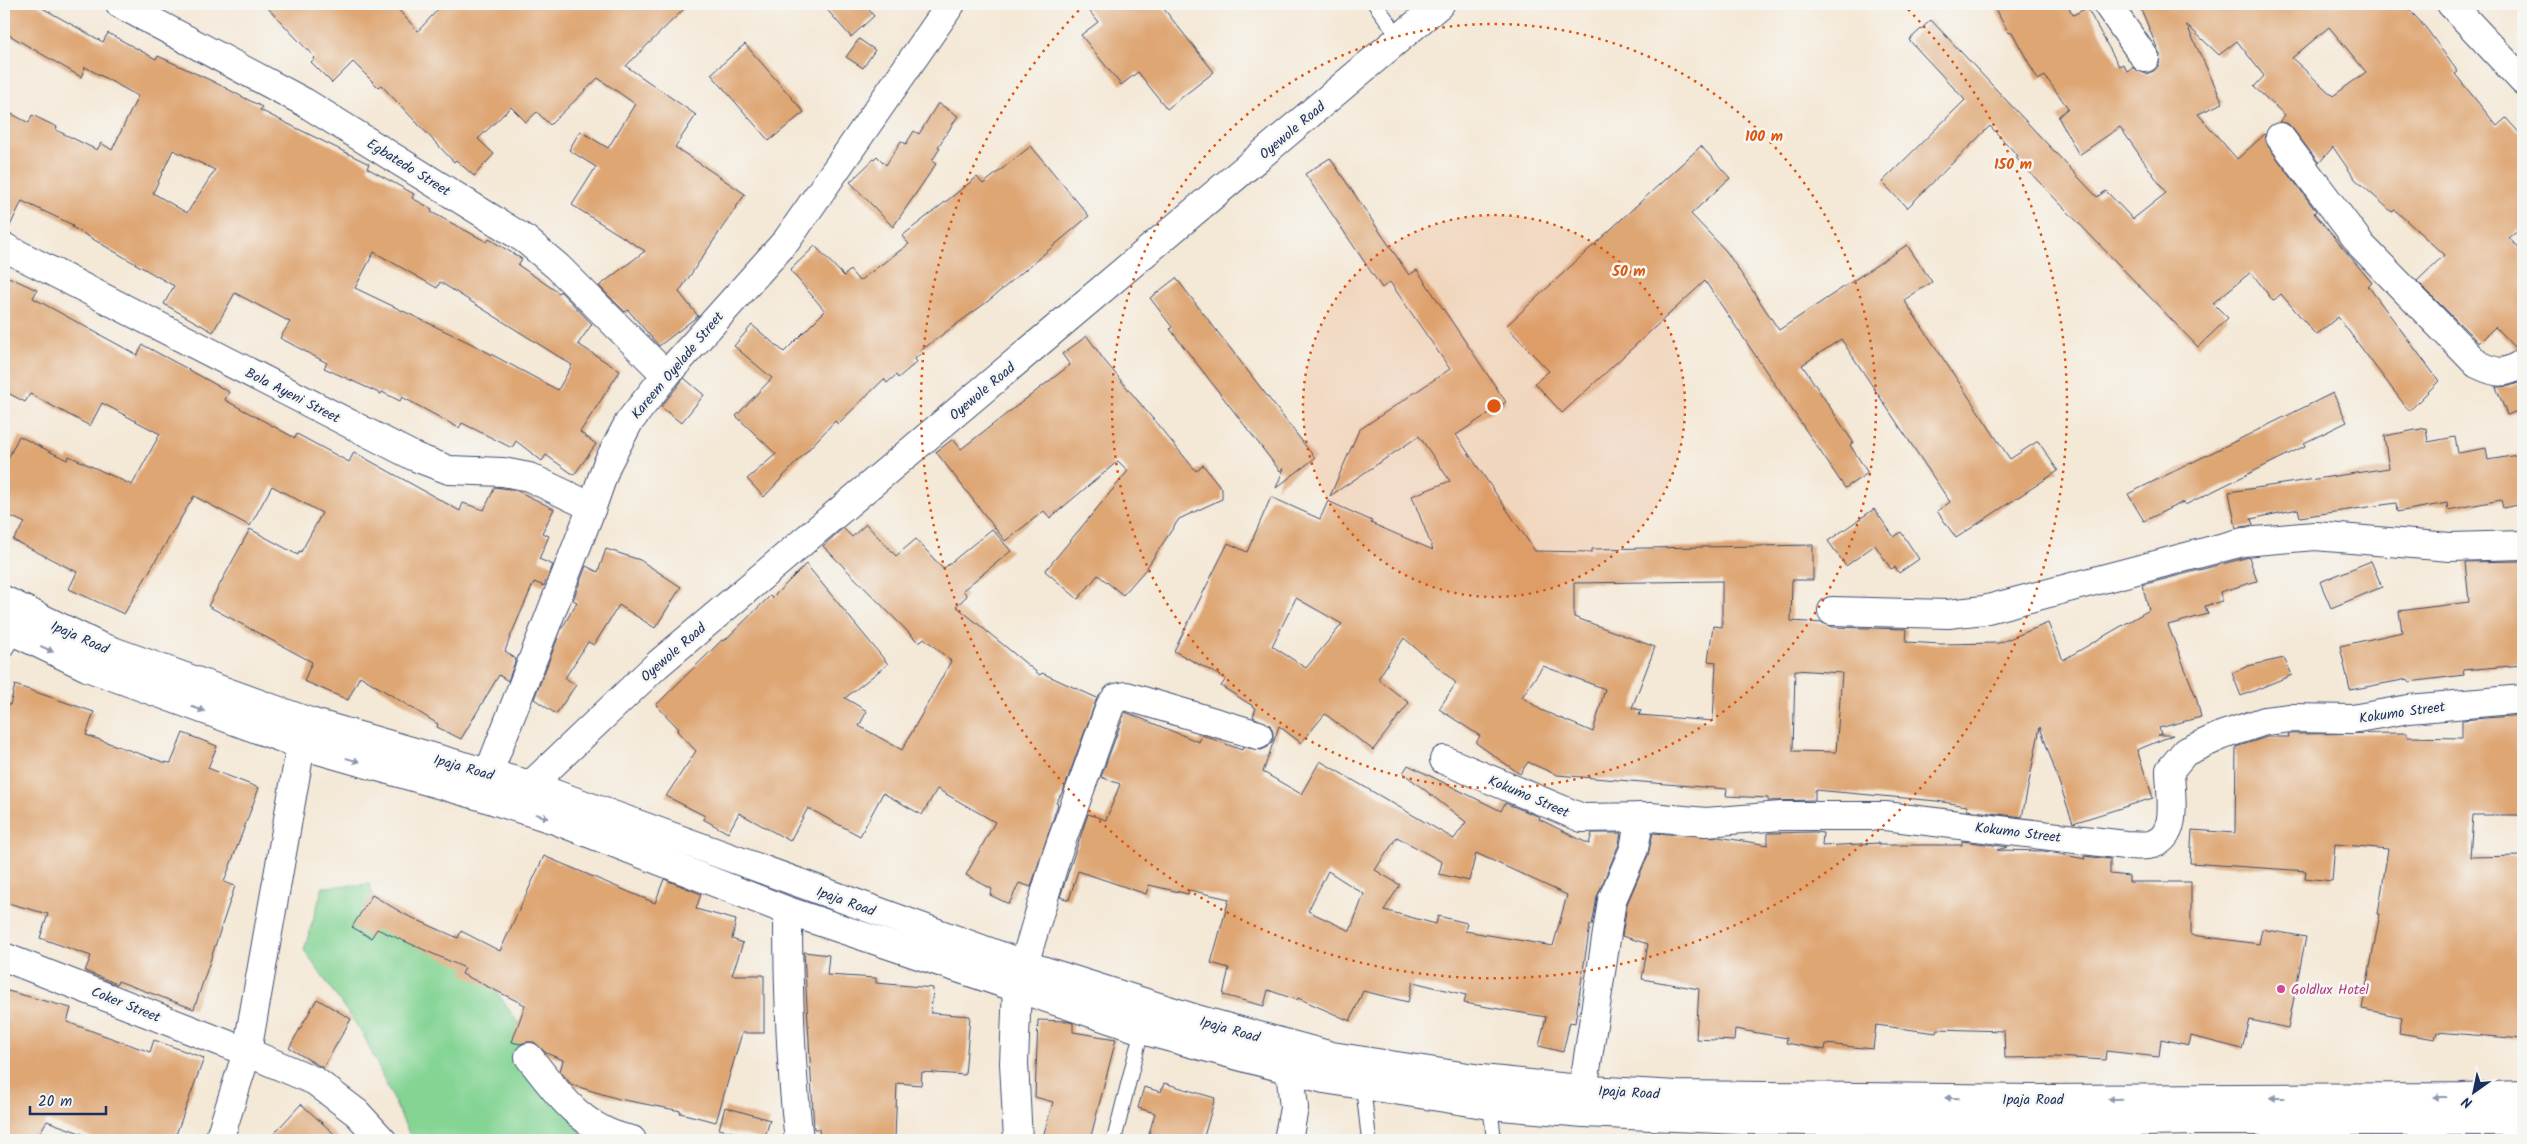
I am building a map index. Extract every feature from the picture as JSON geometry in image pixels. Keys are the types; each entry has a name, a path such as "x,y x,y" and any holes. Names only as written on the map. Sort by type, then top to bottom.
{"street":[{"name":"Egbatedo Street","path":"120,4 304,102 526,240 558,267 666,374"},
{"name":"Kareem Oyelade Street","path":"483,785 592,507 607,464 629,422 666,374 787,240 951,4"},
{"name":"Oyewole Road","path":"510,806 657,665 1401,39 1440,4"},
{"path":"2107,4 2145,58"},
{"path":"2451,4 2523,81"},
{"path":"2280,137 2362,246 2472,359 2493,372 2508,372 2523,363"},
{"name":"Bola Ayeni Street","path":"4,247 415,458 449,470 503,472 529,477 592,507"},
{"path":"1832,611 1948,614 1984,610 2243,542 2282,537 2314,536 2450,547 2523,545"},
{"name":"Ipaja Road","path":"11,625 87,667 306,734 483,785 530,785 1020,976 1290,1070 1363,1086 1434,1085 1676,1095 1831,1120"},
{"path":"1018,1140 1014,1063 1020,976 1056,854 1110,706 1116,698 1126,696 1258,735"},
{"name":"Kokumo Street","path":"1444,760 1582,818 1640,817 1706,822 1781,816 1885,816 2125,845 2152,844 2165,837 2171,822 2170,770 2185,752 2223,735 2264,722 2290,718 2352,719 2409,709 2523,699"},
{"path":"219,1140 247,1052 306,734"},
{"name":"Ipaja Road","path":"483,785 510,806 555,820 788,911 1020,976"},
{"path":"1583,1090 1612,900 1634,849 1640,817"},
{"path":"788,911 788,1005 792,1079 799,1140"},
{"name":"Coker Street","path":"4,957 247,1052 315,1081 358,1113 382,1140"},
{"name":"Ipaja Road","path":"1145,1018 1332,1056 1434,1085 1490,1105 1604,1114 1831,1120 2523,1121"},
{"path":"529,1057 561,1098 592,1125 632,1140"},
{"path":"1288,1140 1294,1108 1290,1070"},
{"name":"Ipaja Road","path":"2037,1121 2523,1095"}],"lane":[{"path":"1375,4 1401,39"},
{"path":"1114,1140 1145,1018"},
{"path":"1363,1086 1369,1140"},
{"path":"1490,1105 1494,1140"}],"green space":[{"path":"369,884 383,926 477,964 580,1111 580,1140 412,1140 364,1036 304,950 323,887"}],"building":[{"path":"4,4 35,4 103,42 108,33 156,59 158,56 212,81 262,107 260,110 369,164 367,168 414,194 412,198 432,209 431,212 487,242 489,239 522,259 518,265 559,293 560,291 592,324 578,344 620,371 580,432 596,444 574,475 546,455 542,461 516,441 512,448 462,423 459,428 402,397 400,401 382,392 381,394 324,368 327,363 280,338 290,322 235,293 213,332 164,304 174,286 72,227 73,225 22,201 7,232 4,231 4,110 29,123 32,115 57,127 56,130 97,150 101,143 112,150 138,96 85,67 81,77 4,32","holes":["173,150 215,170 187,213 153,193","374,252 437,288 440,282 572,365 558,390 472,344 355,288"]},
{"path":"264,4 393,4 418,31 443,4 689,4 626,66 696,115 675,147 745,194 679,292 698,316 659,346 628,310 625,312 599,286 645,251 572,205 596,167 569,150 580,131 608,148 635,104 598,78 550,125 537,112 526,122 511,107 478,139 494,154 474,176 456,160 454,162 381,85 378,87 353,62 332,83 311,62 315,58"},
{"path":"822,4 864,4 874,16 851,37"},
{"path":"1084,4 1160,4 1214,72 1167,109 1138,72 1121,85 1081,35 1098,22"},
{"path":"1992,4 2067,4 2073,15 2087,8 2119,66 2123,64 2127,71 2133,68 2146,74 2154,71 2159,65 2160,55 2139,4 2404,4 2426,28 2458,72 2455,74 2497,126 2506,118 2523,137 2523,227 2509,238 2523,253 2523,347 2516,349 2495,327 2479,343 2417,281 2444,255 2395,210 2392,212 2355,179 2333,147 2319,163 2292,128 2287,123 2279,122 2285,115 2254,87 2264,76 2237,41 2219,55 2186,24 2223,103 2198,114 2237,159 2265,134 2268,146 2316,211 2314,213 2372,283 2368,286 2439,381 2409,411 2338,317 2316,335 2281,294 2273,301 2251,272 2213,303 2228,318 2198,347 2016,158 2018,156 1990,126 1907,208 1882,182 1965,100 1909,40 1931,20 2097,197 2106,191 2133,219 2166,193 2120,127 2079,155 2058,117 2068,108 2045,76 2038,80 2012,32 2009,33","holes":["2329,27 2366,72 2333,96 2292,58"]},
{"path":"859,39 875,50 863,68 846,57"},
{"path":"745,44 804,112 769,141 711,74"},
{"path":"938,103 958,116 938,147 940,148 932,161 936,164 893,227 850,182 877,156 886,165 901,141 906,144 914,131 919,134"},
{"path":"1031,146 1089,216 987,302 920,351 921,353 915,359 917,362 898,378 896,375 887,383 884,379 838,424 835,421 764,497 747,479 776,454 736,416 772,378 734,346 752,325 784,352 825,311 790,270 815,246 844,276 850,270 859,281 909,244 902,236 977,177 983,184"},
{"path":"1701,146 1730,178 1691,214 1726,251 1779,330 1907,245 1932,282 1904,300 2010,459 2038,441 2058,471 1956,538 1937,511 1950,502 1841,339 1802,365 1853,442 1850,445 1868,473 1845,488 1705,281 1562,413 1535,383 1549,371 1506,326"},
{"path":"1330,158 1409,275 1417,270 1506,402 1456,435 1535,551 1592,552 1592,549 1813,545 1813,580 1792,580 1791,621 1823,623 1832,627 1907,629 1906,642 1940,644 1999,643 2048,623 2063,660 2149,610 2142,585 2249,557 2257,581 2220,592 2222,601 2205,606 2208,614 2168,625 2196,697 2201,717 2159,728 2161,734 2158,735 2173,735 2137,750 2153,798 2073,823 2040,727 2022,817 1967,810 1967,806 1937,801 1815,790 1815,800 1768,801 1768,798 1726,796 1727,789 1557,775 1528,762 1520,774 1476,743 1480,736 1439,709 1456,683 1404,638 1378,679 1409,703 1373,750 1325,714 1301,743 1279,726 1263,772 1301,794 1320,761 1454,839 1466,822 1403,773 1408,765 1501,811 1505,803 1540,817 1539,819 1589,844 1592,833 1621,833 1619,844 1597,897 1592,925 1590,925 1575,1023 1570,1022 1563,1052 1539,1046 1546,1017 1464,1003 1466,995 1413,982 1408,1002 1363,991 1350,1021 1298,998 1297,1000 1268,990 1264,1006 1223,995 1229,968 1211,963 1229,899 1189,890 1188,894 1149,885 1146,894 1078,871 1069,900 1060,897 1088,814 1106,820 1120,784 1101,777 1125,712 1199,742 1202,735 1242,750 1243,747 1261,750 1268,747 1273,740 1273,732 1270,725 1253,717 1256,708 1221,686 1226,679 1174,651 1228,543 1247,552 1271,497 1320,519 1328,501 1372,521 1371,523 1433,550 1412,496 1450,481 1419,436 1330,496 1359,430 1450,369 1390,282 1382,288 1305,174","holes":["1722,581 1722,627 1713,626 1708,661 1716,662 1713,721 1639,715 1641,710 1632,708 1655,647 1574,617 1574,583","1296,598 1342,624 1306,668 1272,646","1543,666 1605,689 1593,732 1541,710 1522,697","1795,670 1842,673 1836,752 1793,751","1397,837 1442,862 1439,874 1469,881 1476,853 1567,895 1553,946 1465,931 1467,923 1438,916 1436,924 1384,910 1400,885 1375,870","1328,871 1364,894 1350,931 1308,911"]},
{"path":"4,275 37,290 33,298 137,355 143,345 229,392 225,400 295,438 297,434 349,462 354,452 460,511 463,503 484,510 495,487 516,490 554,509 542,533 549,536 539,559 553,565 544,586 534,582 511,635 505,651 516,659 508,681 499,675 461,739 437,727 438,724 360,676 348,700 304,681 312,662 208,606 250,529 298,555 322,513 272,486 250,526 194,496 124,614 69,589 77,572 13,540 25,523 4,513 4,467 19,436 67,460 69,456 132,485 160,434 102,403 90,426 30,394 25,402 4,391"},
{"path":"1176,278 1315,458 1276,488 1284,468 1280,471 1170,329 1172,327 1150,298"},
{"path":"1087,336 1104,360 1196,471 1203,465 1222,489 1222,499 1179,519 1146,569 1123,595 1098,575 1078,599 1045,571 1128,471 1118,461 1050,518 1044,511 1005,541 936,452 953,439 961,449 1070,365 1062,354"},
{"path":"684,378 704,395 681,423 661,407"},
{"path":"2523,381 2523,409 2507,415 2496,387 2510,386"},
{"path":"2333,393 2347,422 2304,443 2305,446 2185,505 2183,502 2144,521 2128,494"},
{"path":"2426,428 2428,442 2455,437 2458,453 2486,448 2488,460 2523,454 2523,504 2503,508 2501,500 2448,510 2447,503 2397,512 2396,503 2300,517 2298,509 2251,519 2253,525 2236,528 2229,492 2389,468 2384,436"},
{"path":"1874,509 1894,537 1901,532 1919,559 1899,573 1895,567 1891,569 1875,545 1846,566 1828,541"},
{"path":"866,524 896,556 916,539 943,569 992,529 1011,551 963,590 967,596 956,606 1040,675 1042,673 1097,698 1064,789 1056,803 1058,804 1031,887 1019,883 1009,904 990,895 992,889 966,875 995,822 937,789 922,815 883,793 860,836 808,808 790,841 739,813 728,833 703,819 705,816 666,796 696,751 677,731 679,729 656,705 722,640 724,641 770,596 772,598 806,564 888,664 845,698 867,711 859,726 902,750 951,661 924,638 919,643 823,546 843,528 852,537"},
{"path":"606,549 640,560 681,587 655,628 619,605 594,645 588,642 565,678 576,685 556,714 534,699 561,630 577,602 573,600 586,566 598,572"},
{"path":"2371,561 2382,587 2331,608 2320,582"},
{"path":"2523,561 2523,665 2463,670 2464,675 2409,682 2408,679 2350,690 2340,646 2402,632 2399,611 2469,602 2465,562"},
{"path":"2284,658 2292,675 2241,696 2232,673 2248,666"},
{"path":"15,685 94,712 86,735 163,762 171,763 183,733 217,746 208,768 259,788 224,882 235,886 194,1009 118,981 117,984 85,971 91,956 40,938 48,914 4,902 4,703 10,705"},
{"path":"2523,715 2523,815 2473,815 2470,857 2523,856 2523,1039 2437,1032 2435,1039 2399,1033 2402,1017 2362,1009 2380,914 2378,914 2388,849 2335,844 2332,881 2305,878 2306,871 2190,863 2192,830 2235,833 2236,747 2267,737 2289,737 2288,734 2407,733 2407,737 2462,738 2462,720"},
{"path":"1653,833 1718,837 1768,845 1768,833 1823,833 1822,846 1879,843 1879,845 1962,845 1962,841 2008,847 1997,850 2044,851 2085,859 2084,856 2110,859 2110,874 2129,876 2129,882 2191,882 2191,935 2259,944 2262,929 2306,937 2288,1028 2250,1020 2242,1049 2191,1036 2189,1045 2161,1039 2159,1057 2106,1051 2105,1060 2056,1057 2005,1058 2004,1031 1937,1029 1936,1033 1876,1025 1873,1049 1826,1044 1825,1050 1786,1043 1787,1038 1735,1029 1734,1041 1696,1039 1699,989 1642,979 1648,944 1622,936 1627,904 1648,855"},
{"path":"544,856 655,903 664,879 701,894 696,909 736,920 732,939 743,943 732,975 764,975 764,1033 742,1033 716,1122 680,1113 681,1111 619,1099 572,1085 560,1071 563,1060 546,1053 534,1042 520,1044 512,1042 525,1005 462,974 465,968 377,929 371,938 352,927 372,895 406,915 458,938 461,931 500,951"},
{"path":"804,952 829,955 827,975 876,978 876,983 933,988 931,1013 970,1016 965,1075 922,1072 921,1085 897,1083 895,1140 820,1140 819,1129 814,1129"},
{"path":"4,990 71,1008 67,1022 150,1052 154,1040 204,1058 174,1140 99,1140 47,1121 35,1140 4,1140"},
{"path":"317,999 351,1019 323,1068 289,1048"},
{"path":"1038,1020 1065,1021 1073,1023 1073,1032 1116,1039 1090,1140 1042,1140 1053,1102 1035,1097"},
{"path":"1164,1083 1215,1098 1203,1140 1160,1140 1148,1137 1155,1113 1138,1108 1144,1087 1161,1092"},
{"path":"301,1104 341,1140 268,1140"},
{"path":"725,1107 770,1120 764,1140 719,1129"}],"place":[{"name":"Goldlux Hotel","path":"2281,989"}]}
